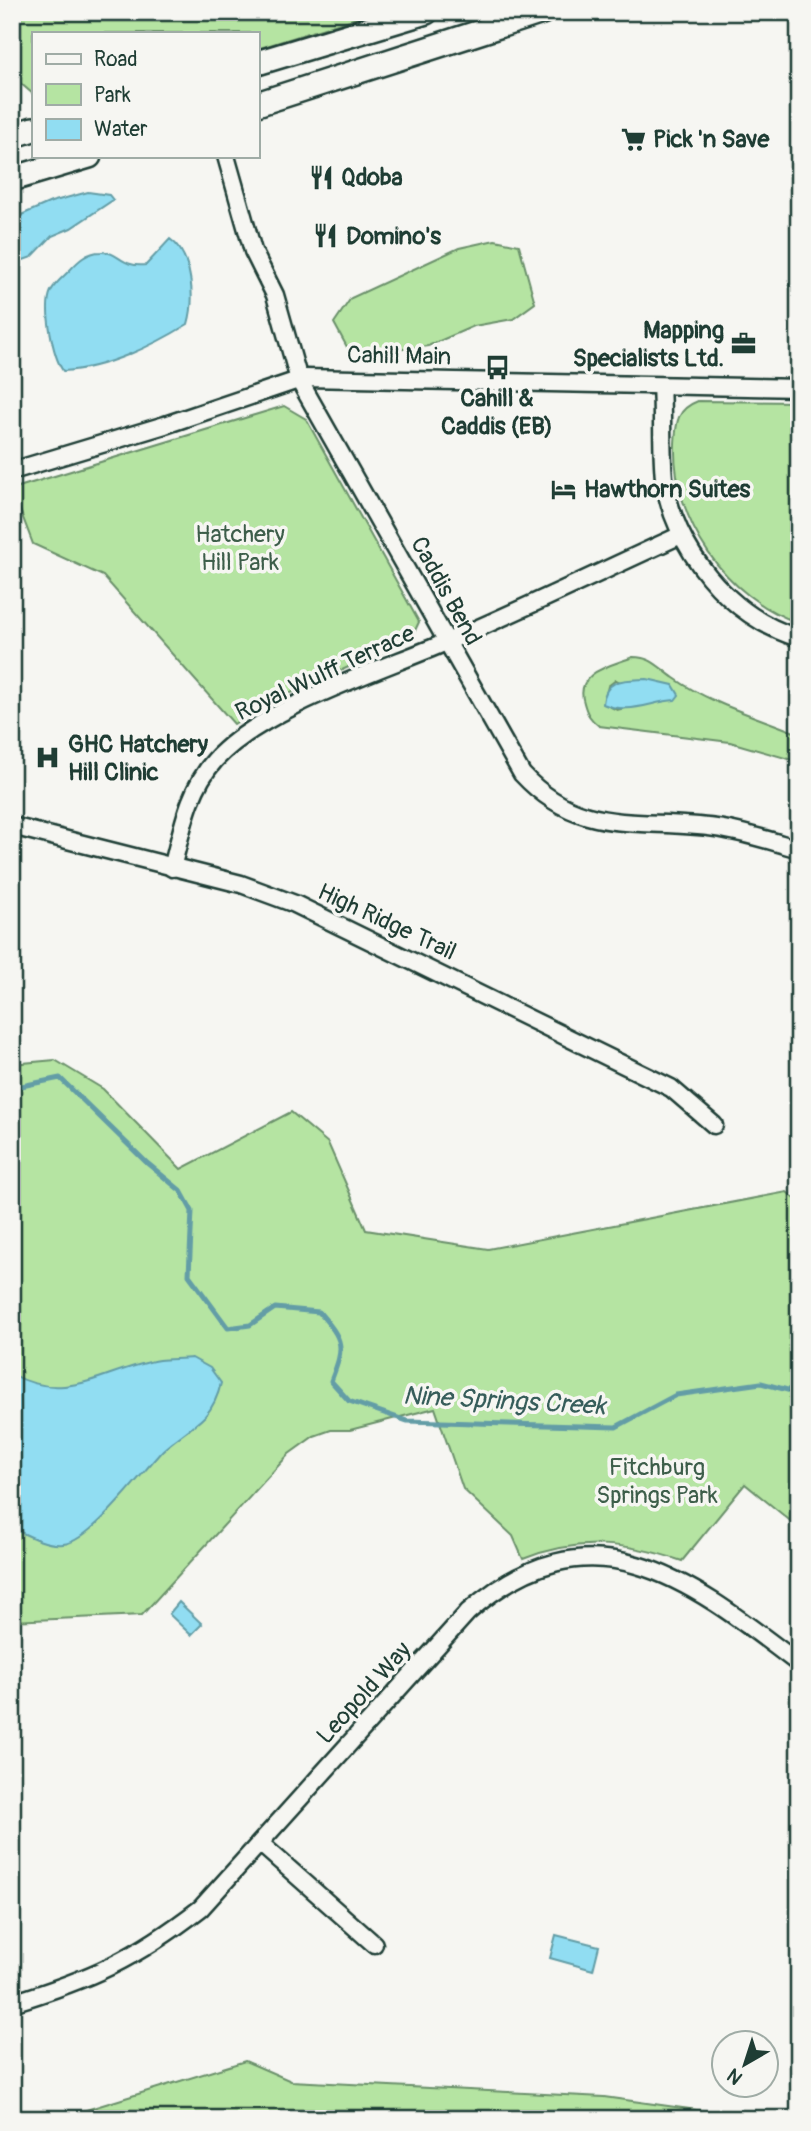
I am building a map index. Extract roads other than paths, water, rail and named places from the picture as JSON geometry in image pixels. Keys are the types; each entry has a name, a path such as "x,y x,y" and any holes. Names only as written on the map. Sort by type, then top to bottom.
{"main road":[{"path":"259,62 426,12"},
{"path":"259,103 542,12"},
{"path":"12,136 32,129"},
{"path":"12,179 82,158"}],"street":[{"name":"Caddis Bend","path":"227,158 253,251 275,295 299,380 522,774 553,802 576,814 597,820 716,828 799,849"},
{"name":"Cahill Main","path":"12,471 165,425 299,380 362,378 799,388"},
{"path":"662,386 664,478 681,535 729,598 762,622 799,638"},
{"name":"Royal Wulff Terrace","path":"172,868 191,799 212,763 236,739 291,708 448,641 681,535"},
{"name":"High Ridge Trail","path":"12,826 241,884 295,904 671,1088 714,1125"},
{"name":"Leopold Way","path":"12,2003 74,1984 146,1948 201,1908 441,1641 489,1594 510,1582 568,1561 626,1560 664,1573 706,1596 799,1664"},
{"path":"261,1844 374,1944"}],"water":[{"path":"88,192 109,195 113,200 71,228 52,236 32,257 12,264 12,219 51,202"},
{"path":"170,239 178,246 188,267 191,303 188,324 128,355 95,366 63,371 53,344 49,320 49,299 55,285 87,255 107,252 131,264 146,265"},
{"path":"647,679 673,685 679,695 675,700 630,708 603,704 612,684 624,680"},
{"path":"192,1358 210,1368 221,1383 213,1405 200,1421 163,1450 101,1519 74,1541 63,1544 43,1542 12,1528 12,1374 32,1383 68,1386 139,1364"},
{"path":"179,1602 202,1624 191,1635 169,1614"},
{"path":"556,1935 599,1946 593,1970 550,1958"}],"waterway":[{"name":"Nine Springs Creek","path":"12,1088 60,1078 147,1163 181,1191 192,1211 189,1275 228,1328 250,1325 275,1308 319,1312 340,1344 339,1359 331,1381 349,1401 407,1421 616,1427 676,1395 761,1383 799,1393"}],"place":[{"name":"Pick 'n Save","path":"633,139"},
{"name":"Qdoba","path":"321,177"},
{"name":"Domino's","path":"326,236"},
{"name":"Mapping Specialists Ltd.","path":"744,344"},
{"name":"Cahill & Caddis (EB)","path":"497,367"},
{"name":"Hawthorn Suites","path":"564,489"},
{"name":"GHC Hatchery Hill Clinic","path":"48,758"}],"park label":[{"name":"Hatchery Hill Park","path":"240,548"},
{"name":"Fitchburg Springs Park","path":"657,1481"}]}
